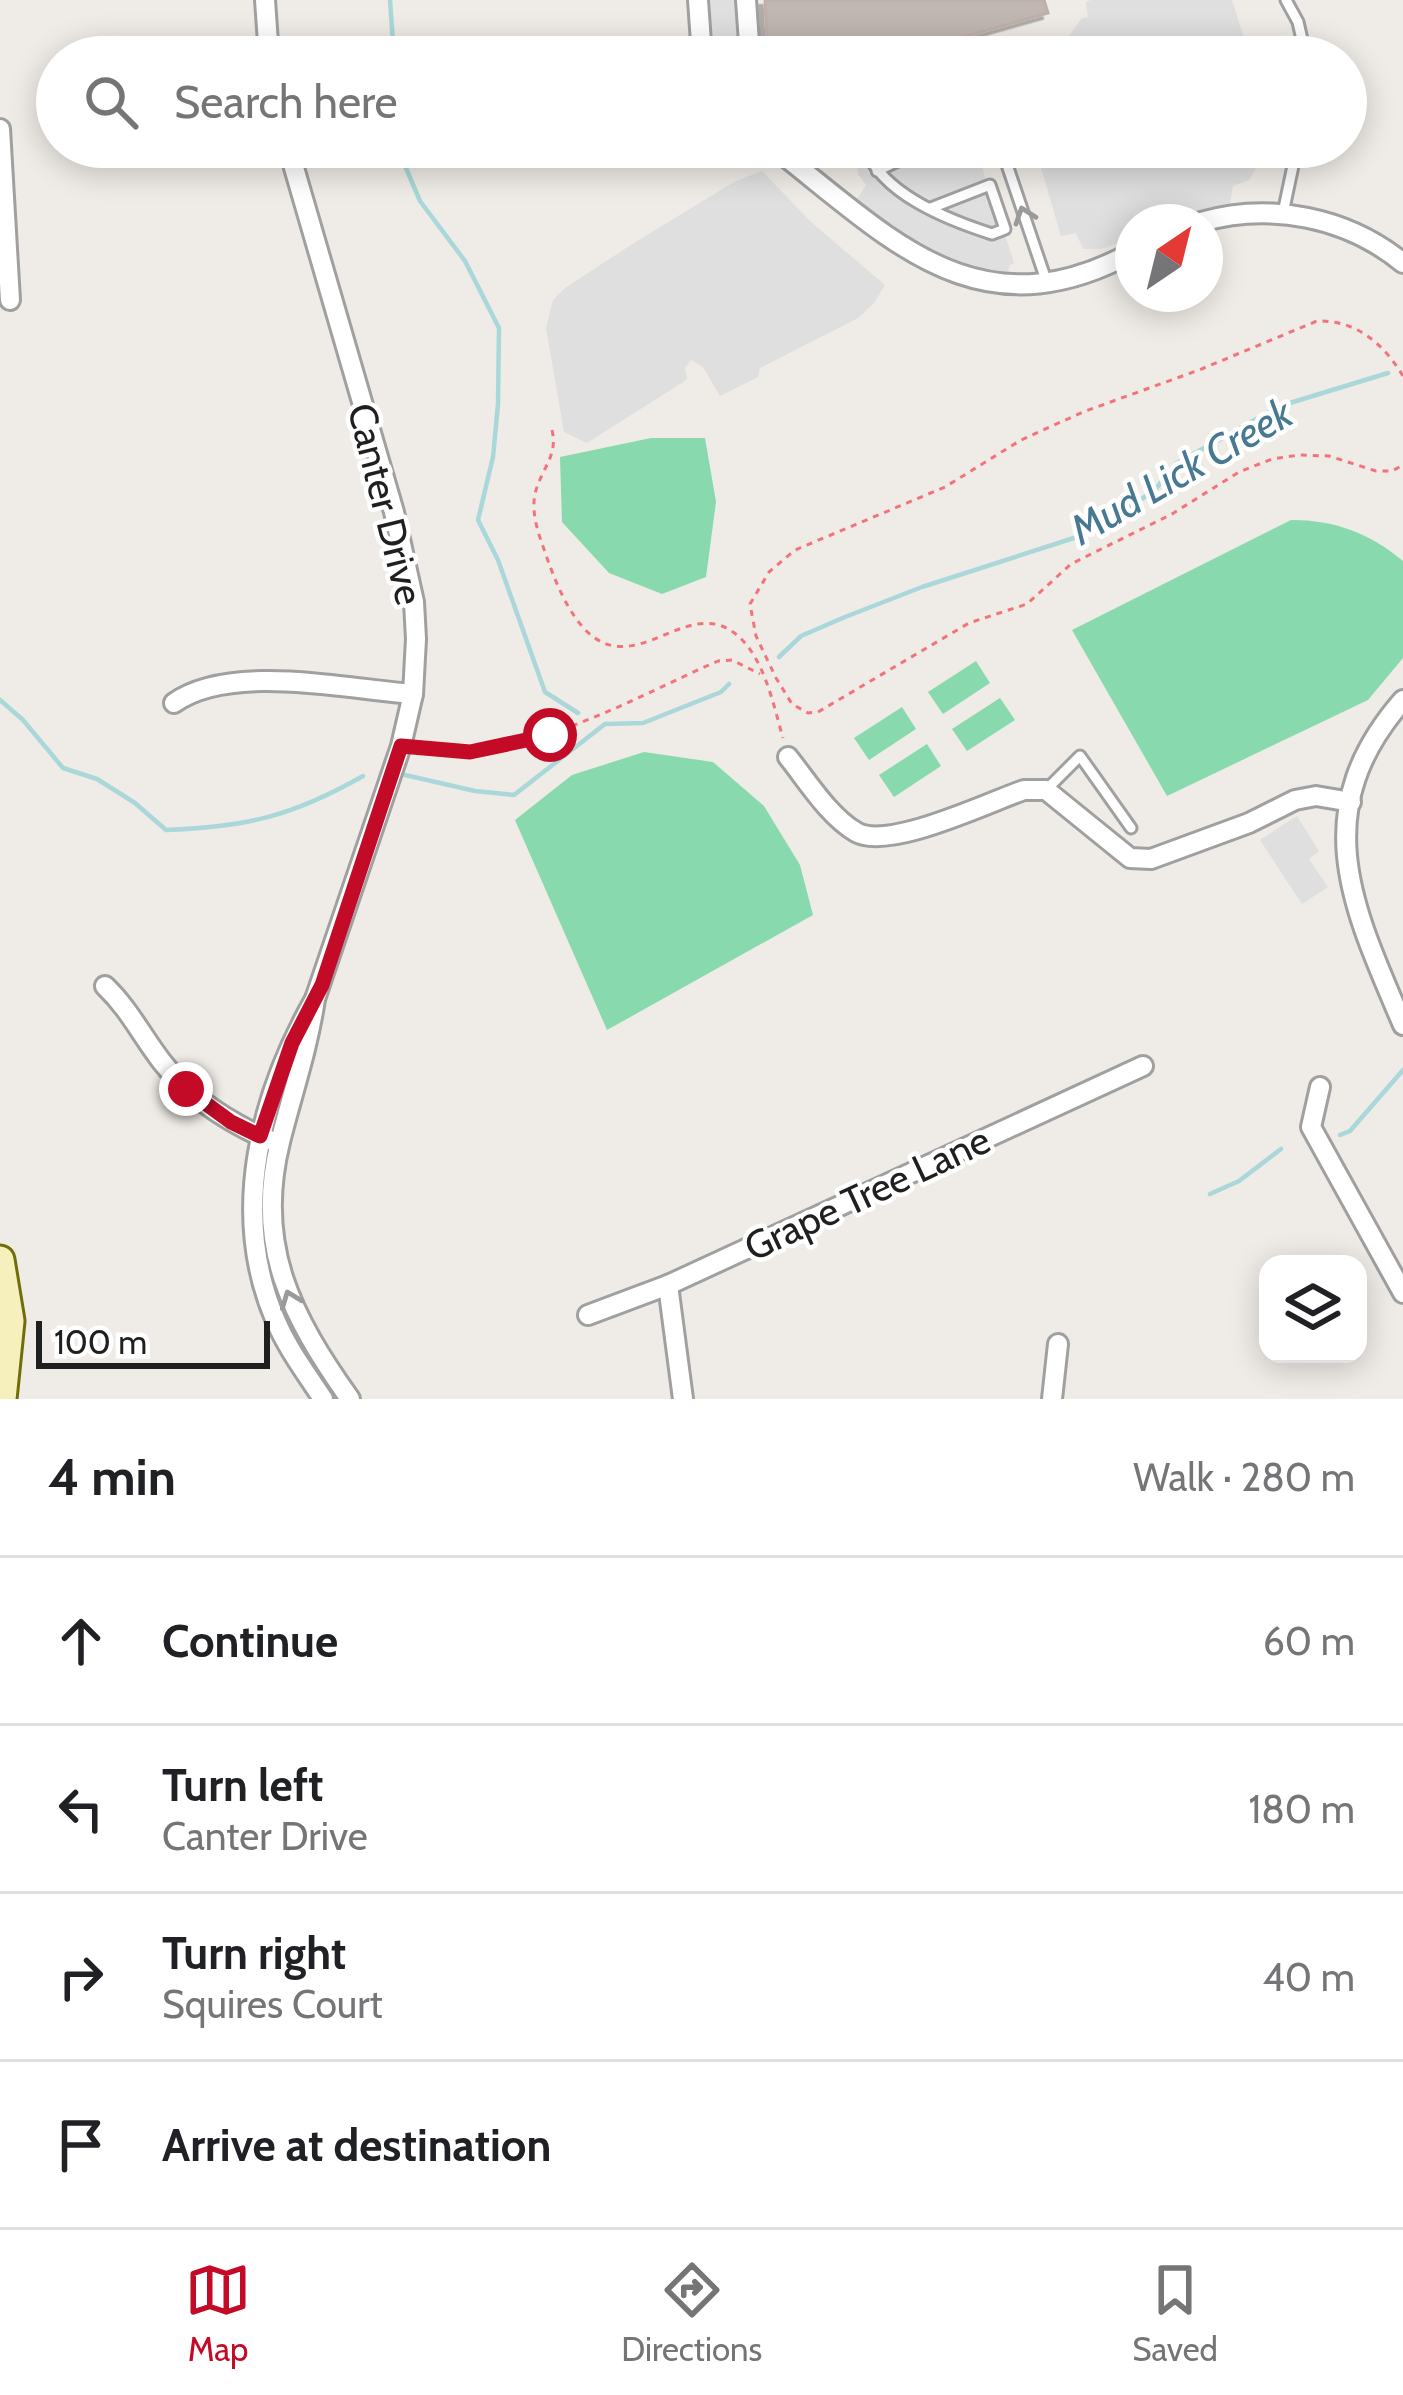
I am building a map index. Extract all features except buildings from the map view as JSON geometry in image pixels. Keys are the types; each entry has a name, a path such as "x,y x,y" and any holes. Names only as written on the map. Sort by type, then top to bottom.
{"street":[{"path":"265,0 268,36"},
{"path":"698,0 701,36"},
{"path":"746,0 749,36"},
{"path":"0,129 10,301"},
{"name":"Canter Drive","path":"294,168 405,557 416,639 413,694 401,746 315,999 303,1066 270,1140 251,1209 259,1268 275,1319 323,1399"},
{"path":"806,168 877,228 936,267 988,283 1047,283 1078,277 1115,260"},
{"path":"1223,217 1283,213 1362,237 1403,263"},
{"path":"174,703 199,688 238,680 413,694"},
{"path":"1403,700 1363,760 1351,802 1347,862 1357,916 1403,1025"},
{"path":"788,757 833,813 860,835 876,838 1024,790 1046,790 1130,858 1151,859 1249,823 1295,800 1316,796 1351,802"},
{"path":"105,986 121,1000 186,1089 231,1122 270,1140"},
{"name":"Grape Tree Lane","path":"588,1316 668,1285 1143,1066"},
{"path":"1320,1087 1311,1127 1403,1294"},
{"name":"Canter Drive","path":"270,1140 271,1200 283,1280 299,1322 350,1399"},
{"path":"0,1260 10,1321 2,1399"},
{"path":"668,1285 682,1399"},
{"path":"1052,1399 1058,1344"}],"lane":[{"path":"1286,0 1301,36"},
{"path":"876,168 931,208 992,234 1005,229 990,185 931,208"},
{"path":"877,171 883,168"},
{"path":"1008,168 1047,283"},
{"path":"1283,213 1293,168"},
{"path":"1046,790 1081,756 1130,828"}],"path":[{"path":"1403,376 1377,342 1354,327 1334,320 1317,321 1021,440 945,487 795,550 769,572 750,604 756,636 799,711 818,712 969,623 1027,604 1071,564 1272,458 1329,456 1376,471 1403,465"},
{"path":"552,430 554,453 536,488 535,519 560,591 584,629 601,642 635,647 704,622 721,625 748,647 769,689 788,757"},
{"path":"401,746 470,752 550,735 718,661 732,660 762,675"},
{"path":"769,689 776,678"}],"green space":[{"path":"651,438 705,438 716,502 706,577 662,594 609,573 562,522 560,457"},
{"path":"1291,520 1351,530 1403,561 1403,658 1368,700 1167,796 1072,630"},
{"path":"976,661 990,683 943,714 928,692"},
{"path":"1000,698 1015,720 967,751 952,729"},
{"path":"902,707 916,729 869,760 854,738"},
{"path":"927,744 941,766 894,797 879,775"},
{"path":"644,752 713,762 764,806 800,865 813,915 607,1030 515,820 572,775"}],"shaded area":[{"path":"710,0 738,0 741,36 712,36"},
{"path":"1232,0 1243,36 1069,36 1088,17 1086,2"},
{"path":"858,168 982,168 990,193 986,202 995,204 1014,263 1007,280 943,264 855,203 866,185"},
{"path":"1041,168 1256,168 1249,180 1233,186 1230,203 1115,204 1115,244 1083,249 1076,233 1061,236"},
{"path":"762,171 811,222 885,285 874,303 858,318 760,368 758,377 720,396 703,367 691,360 685,368 687,379 587,443 564,432 546,328 553,300 634,243 734,182"},
{"path":"1297,816 1319,851 1309,859 1328,887 1302,904 1260,840"}],"waterway":[{"path":"390,0 393,36"},
{"path":"406,168 420,201 465,261 499,328 493,457 478,520 498,560 545,692 578,713"},
{"name":"Mud Lick Creek","path":"779,657 801,636 845,617 1080,536 1153,492 1177,463 1280,406 1388,373"},
{"name":"Mud Lick Creek","path":"405,775 514,795 605,724 643,723 721,692 729,684"},
{"name":"Mud Lick Creek","path":"0,700 63,768 97,779 166,830 268,817 363,776"},
{"path":"1340,1135 1350,1131 1403,1070"},
{"path":"1210,1194 1239,1181 1281,1149"}],"route":[{"path":"186,1089 231,1122 260,1136 292,1043 322,985 401,746 470,752 550,735"}]}
